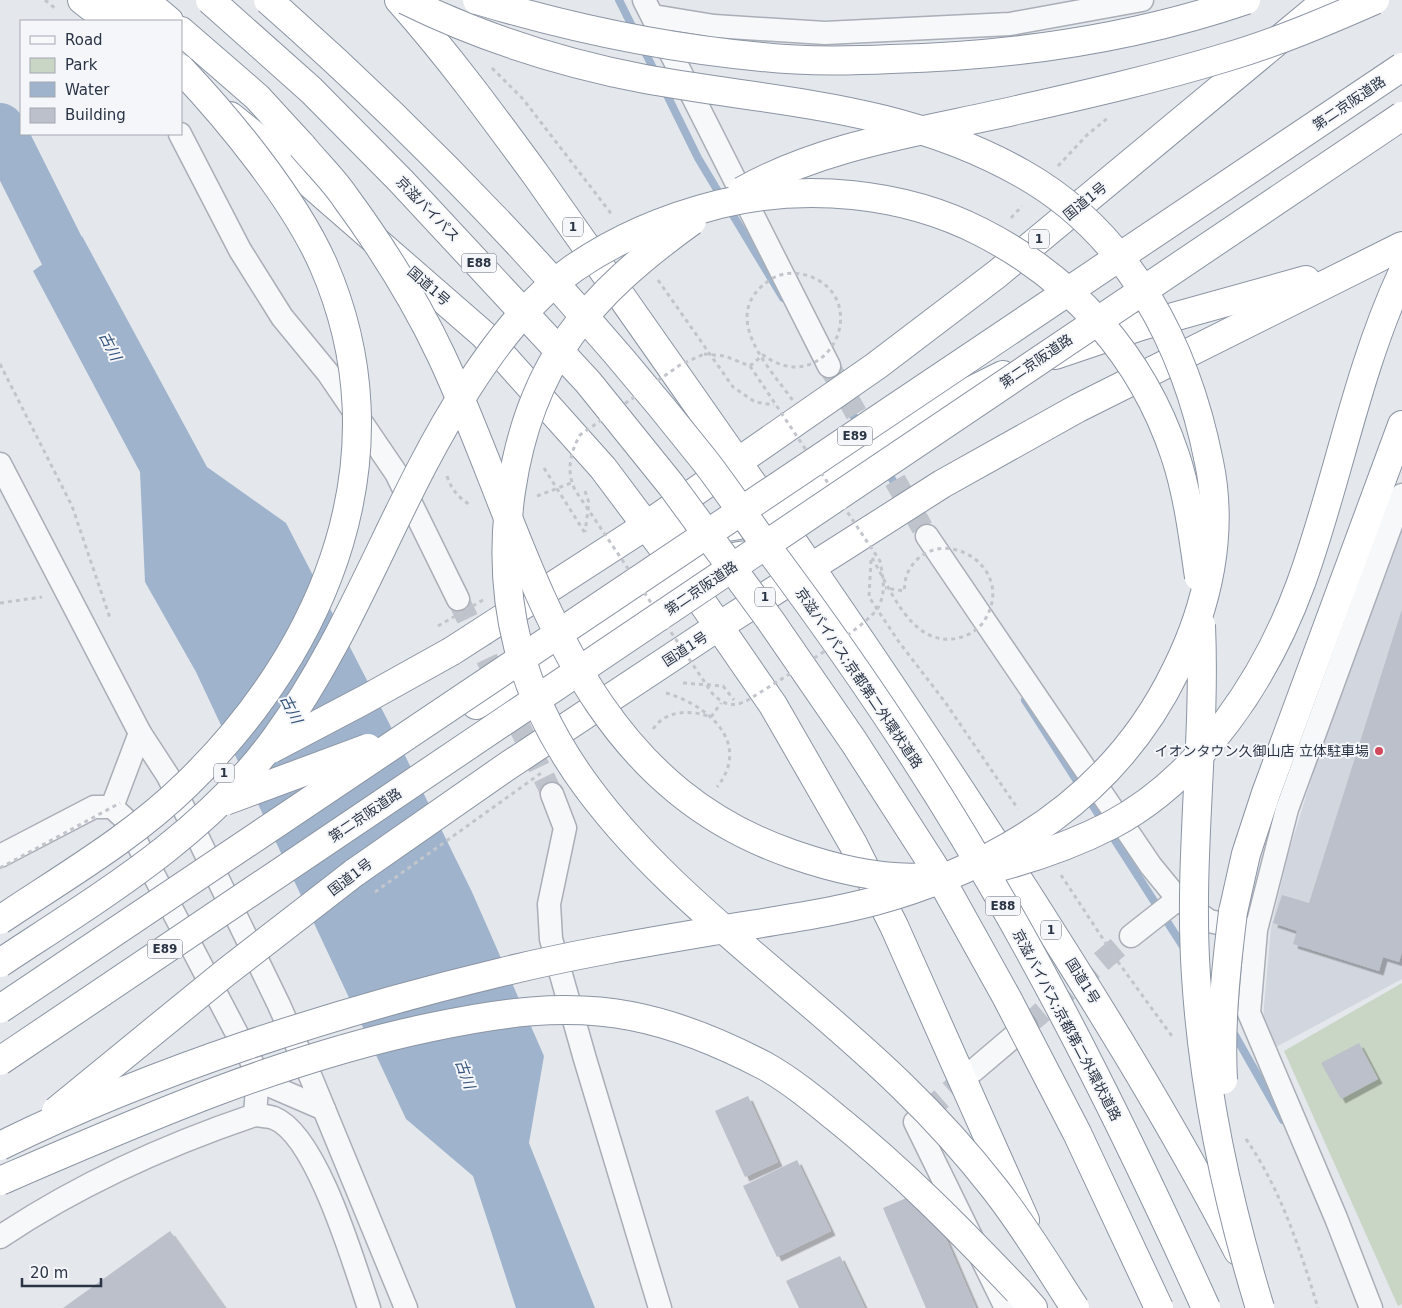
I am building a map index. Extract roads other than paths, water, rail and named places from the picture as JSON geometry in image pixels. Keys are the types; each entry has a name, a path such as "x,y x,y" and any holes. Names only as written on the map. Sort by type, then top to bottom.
{"highway":[{"path":"82,0 108,20"},
{"path":"114,0 136,20"},
{"path":"144,0 169,20"},
{"name":"京滋バイパス","path":"210,0 311,90 504,289 588,382 671,485 721,552 854,742 933,865 1007,998 1077,1133 1159,1308"},
{"name":"E88","path":"268,0 333,58 424,145 528,253 627,366 707,464 765,522"},
{"name":"国道1号","path":"399,0 480,98 738,461 765,522 810,567 961,790 1135,1065 1206,1189 1267,1308"},
{"path":"0,1146 131,1089 226,1053 408,997 502,972 626,945 868,903 920,888 970,868 1019,841 1067,808 1104,775 1136,737 1156,707 1187,647 1209,585 1214,530 1212,474 1200,415 1184,371 1166,328 1134,276 1101,236 1063,200 1024,174 972,148 907,125 841,109 651,80 584,67 518,48 463,27 405,0"},
{"path":"477,0 535,18 685,48 763,58 842,61 1005,53 1156,26 1246,0"},
{"name":"国道1号","path":"3,906 113,834 452,651 647,525 876,366 996,274 1325,0"},
{"path":"1075,1308 995,1189 951,1136 850,1037 653,864 616,825 585,787 546,721 519,652 508,580 506,540 516,459 526,421 542,382 563,342 588,310 614,283 649,252 700,215 758,182 808,162 863,145 1078,97 1228,57 1320,24 1375,0"},
{"path":"182,32 257,97 302,146 345,196 382,252 412,300 441,355 546,612 572,662 600,705 635,750 672,786 716,819 765,844 816,862 864,874 918,878 971,874 1023,861 1068,845 1113,824 1157,793 1195,759 1222,729 1250,687 1278,636 1301,582 1387,305 1398,257 1141,326 1086,344 987,382 920,416 765,522 698,531 647,525"},
{"name":"第二京阪道路","path":"0,1008 1402,67"},
{"path":"3,906 139,826 200,770 227,742 266,695 296,646 321,594 341,538 354,477 357,429 356,374 344,320 322,263 292,210 251,152 182,69"},
{"name":"国道1号","path":"182,79 260,140 484,335 603,468 684,576 773,705 853,844 926,996 1064,1308"},
{"name":"第二京阪道路","path":"0,1061 1402,116"},
{"path":"0,963 86,906 164,849 217,805 246,775 274,741 325,663 426,457 454,408 508,330 540,296 572,269 607,247 646,228 691,212 738,200 785,193 834,194 884,200 928,210 969,225 1008,245 1047,272 1084,305 1109,332 1134,367 1156,405 1175,456 1193,532 1199,577 1202,642 1196,975 1204,1062 1219,1150 1240,1241 1261,1308"},
{"name":"国道1号","path":"0,1155 225,973 354,873 506,768 810,567 942,484 1078,408 1398,257"},
{"path":"1261,1308 1234,1175 1225,1113 1221,1044 1226,969 1233,912 1246,854 1266,793 1402,425"},
{"name":"京滋バイパス;京都第二外環状道路","path":"765,522 805,597 892,722 964,837 1039,969 1116,1117 1206,1308"},
{"path":"3,906 144,835 233,798 476,705 541,672 684,576 707,564 721,559 756,555 782,557 810,567"},
{"path":"0,1181 229,1086 321,1055 397,1034 471,1019 532,1010 587,1011 631,1016 677,1027 720,1044 768,1068 810,1096 906,1178 960,1230 1033,1308"}],"street":[{"path":"114,0 124,20"},
{"path":"648,8 714,26 825,33 1010,24 1142,0"},
{"path":"648,8 828,366"},
{"path":"181,135 240,250 282,317 328,373 396,473 458,599"},
{"path":"0,464 140,733 168,776 279,1005 406,1308"},
{"path":"1371,1308 1336,1218 1249,1013 1256,930 1287,809 1402,495"},
{"path":"927,536 1151,866 1178,899 1209,921 1256,930"},
{"path":"112,807 140,733"},
{"path":"552,794 565,828 550,904 551,939 584,1059 660,1308"},
{"path":"0,856 94,807 112,807 124,818 258,1074 259,1081 255,1115"},
{"path":"1131,936 1178,899"},
{"path":"973,1070 1026,1026"},
{"path":"259,1081 324,1109"},
{"path":"925,1113 915,1122 1006,1308"},
{"path":"0,1237 32,1216 118,1170 205,1132 255,1115 275,1118 298,1139 311,1158 332,1203 369,1308"}],"water":[{"path":"82,236 207,467 286,523 389,723 472,892 544,1056 529,1143 595,1308 516,1308 473,1176 406,1119 196,672 145,582 140,472 33,271"}],"waterway":[{"path":"619,0 635,32"},
{"path":"642,46 656,74"},
{"path":"664,89 698,158 722,198"},
{"name":"古川","path":"0,127 91,309"},
{"path":"728,207 783,298"},
{"path":"825,368 860,427"},
{"path":"886,469 925,534"},
{"path":"1025,700 1186,951"},
{"path":"1232,1030 1283,1120"}],"tunnel":[{"path":"829,366 927,536"},
{"path":"458,599 552,794"},
{"path":"1026,1026 1131,936"},
{"path":"925,1113 973,1071"}],"place":[{"name":"イオンタウン久御山店 立体駐車場","path":"1379,751"}]}
